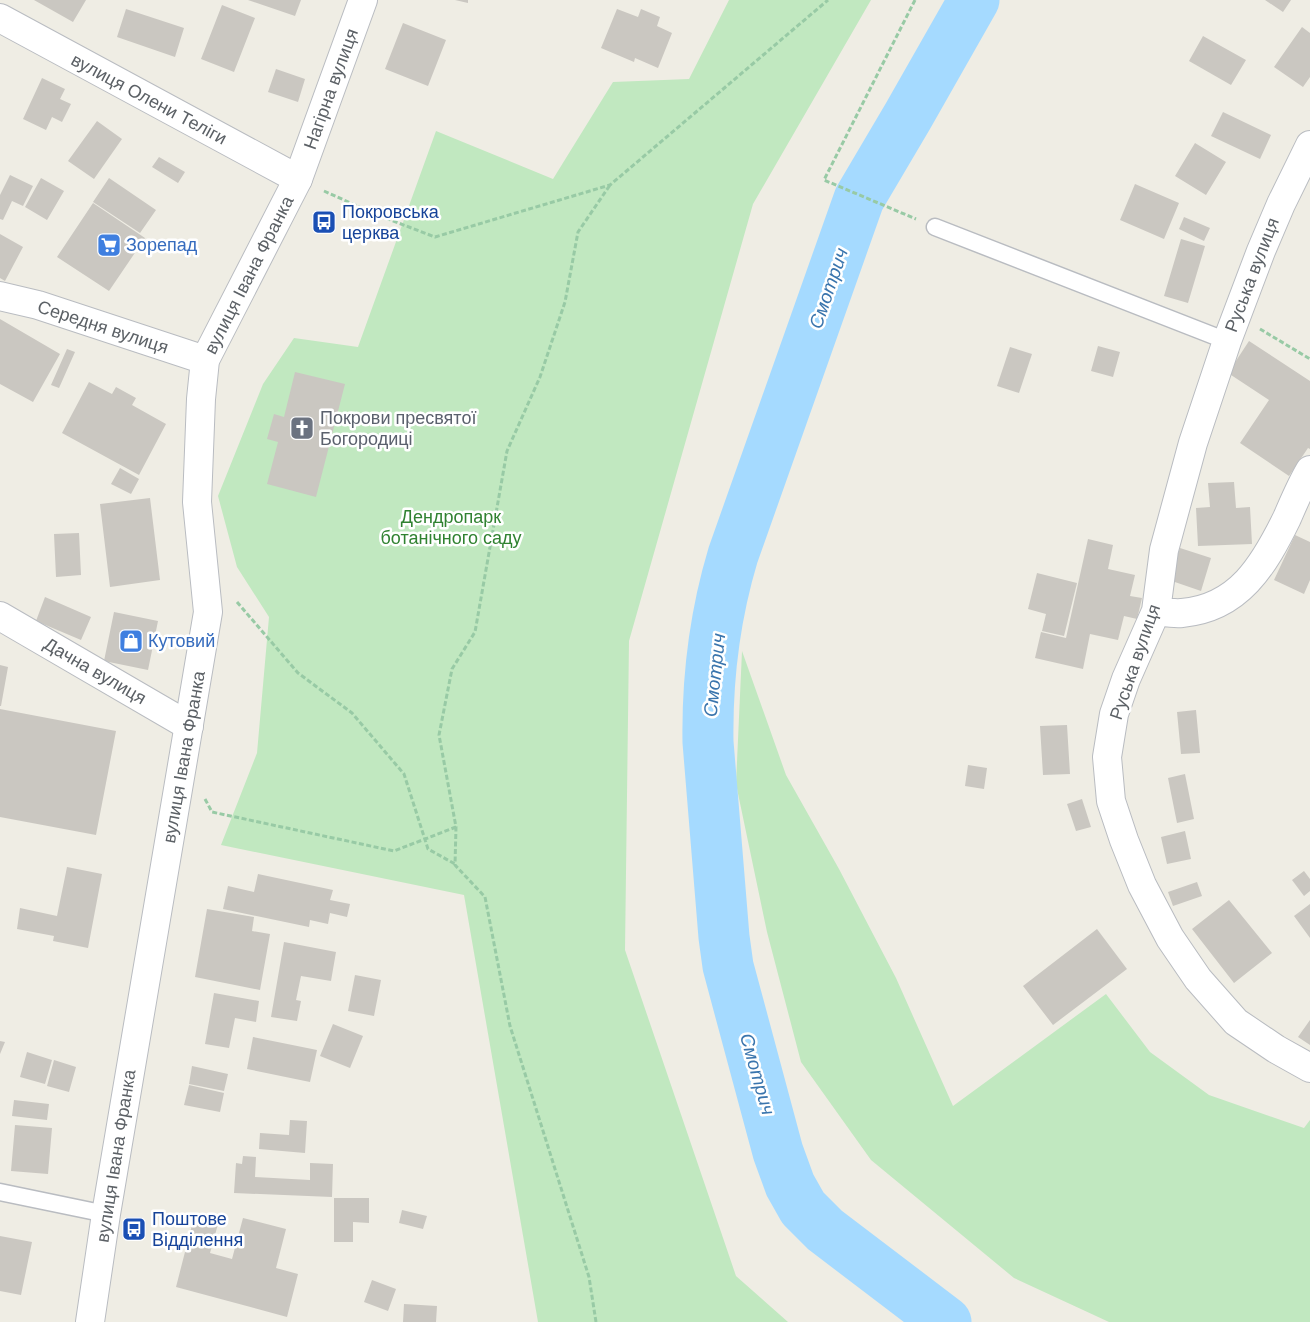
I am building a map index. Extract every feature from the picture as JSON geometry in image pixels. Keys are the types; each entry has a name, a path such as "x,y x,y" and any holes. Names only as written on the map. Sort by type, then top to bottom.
{"street":[{"name":"Нагірна вулиця","path":"298,179 363,0"},
{"name":"вулиця Олени Теліги","path":"0,18 298,179"},
{"name":"Руська вулиця","path":"1310,145 1278,212 1236,314 1193,442 1164,550 1156,612 1126,679 1114,714 1107,757 1111,801 1124,840 1142,885 1170,938 1198,979 1236,1022 1310,1068"},
{"name":"вулиця Івана Франка","path":"90,1322 106,1214 208,612 197,502 201,399 205,360 298,179"},
{"name":"Середня вулиця","path":"0,296 38,305 205,360"},
{"path":"1156,612 1180,614 1197,611 1219,604 1241,589 1264,561 1310,470"},
{"name":"Дачна вулиця","path":"0,616 189,726"}],"lane":[{"path":"935,227 1227,340"},
{"path":"0,1192 106,1214"}],"path":[{"path":"456,865 456,827 439,736 452,669 475,632 507,450 540,377 565,302 578,232 610,185 828,0"},
{"path":"915,0 824,180 935,227"},
{"path":"298,179 375,214 435,237 610,185"},
{"path":"1236,314 1310,359"},
{"path":"237,602 298,673 352,713 404,774 428,849 456,865 485,897 510,1026 589,1277 596,1322"},
{"path":"204,796 212,812 394,851 456,827"}],"green space":[{"name":"Дендропарк ботанічного саду","path":"729,0 871,0 753,204 629,641 625,950 736,1276 788,1322 538,1322 464,895 221,845 257,753 269,617 237,567 218,496 263,384 294,338 358,347 436,131 553,179 613,82 689,79"},
{"path":"742,651 786,775 839,869 896,978 953,1106 1106,994 1150,1052 1209,1095 1304,1128 1310,1120 1310,1322 1109,1322 1014,1278 871,1160 801,1062 767,932 736,784"}],"building":[{"path":"34,0 86,0 73,22"},
{"path":"248,0 301,0 295,16"},
{"path":"455,0 468,0 468,3"},
{"path":"1265,0 1291,0 1283,12"},
{"path":"222,5 255,18 234,72 201,59"},
{"path":"126,9 184,28 175,57 117,37"},
{"path":"617,9 638,17 641,9 660,17 657,26 672,33 658,68 635,58 634,62 601,48"},
{"path":"403,23 446,40 428,86 385,69"},
{"path":"1302,27 1310,33 1310,77 1303,87 1274,67"},
{"path":"1203,36 1246,60 1231,85 1189,61"},
{"path":"276,69 305,79 298,102 268,92"},
{"path":"42,78 65,89 60,99 71,104 62,122 52,117 46,130 23,119"},
{"path":"1223,112 1271,135 1260,159 1211,136"},
{"path":"97,121 122,139 94,179 68,161"},
{"path":"1195,143 1226,162 1206,195 1175,176"},
{"path":"159,157 185,172 178,183 152,167"},
{"path":"10,175 33,186 23,206 12,201 3,220 0,219 0,195"},
{"path":"41,178 64,191 47,220 25,207"},
{"path":"109,178 156,210 140,233 93,202"},
{"path":"1135,184 1179,203 1164,239 1120,220"},
{"path":"93,203 145,238 109,291 57,257"},
{"path":"1184,217 1210,228 1204,241 1179,229"},
{"path":"0,234 23,247 5,281 0,278"},
{"path":"1181,239 1205,246 1188,303 1164,296"},
{"path":"0,319 60,354 33,402 0,384"},
{"path":"1249,341 1310,381 1310,449 1308,448 1289,476 1240,443 1269,400 1228,373"},
{"path":"1098,346 1120,352 1113,377 1091,371"},
{"path":"1010,347 1032,354 1019,393 997,386"},
{"path":"67,349 75,352 59,388 51,385"},
{"name":"Покрови пресвятої Богородиці","path":"295,372 345,384 316,497 267,484 278,442 267,439 274,414 284,417"},
{"path":"89,382 112,394 116,387 136,398 132,405 166,424 139,475 62,433"},
{"path":"120,468 139,479 131,494 111,484"},
{"path":"1234,482 1236,508 1250,507 1252,544 1198,546 1196,508 1210,507 1208,483"},
{"path":"150,498 160,580 110,587 100,504"},
{"path":"79,533 81,575 56,577 54,534"},
{"path":"1295,535 1310,542 1310,580 1304,594 1274,580"},
{"path":"1088,539 1113,545 1108,569 1135,575 1130,596 1142,598 1137,619 1124,616 1118,640 1090,634 1083,669 1035,658 1041,632 1066,638"},
{"path":"1180,548 1211,558 1201,591 1169,580"},
{"path":"1037,573 1077,583 1064,636 1042,631 1046,614 1028,609"},
{"path":"45,597 91,617 81,640 36,621"},
{"name":"Кутовий","path":"114,612 158,621 148,670 104,661"},
{"path":"0,665 8,667 1,706 0,706"},
{"path":"0,709 116,731 96,835 0,817"},
{"path":"1196,710 1200,753 1181,754 1177,712"},
{"path":"1067,725 1070,774 1043,775 1040,726"},
{"path":"968,765 987,768 984,789 965,786"},
{"path":"1185,774 1194,819 1177,823 1168,778"},
{"path":"1082,799 1091,827 1076,831 1067,804"},
{"path":"1185,831 1191,859 1167,864 1161,837"},
{"path":"67,867 102,874 88,948 53,941 54,936 17,929 20,908 57,916"},
{"path":"1304,871 1310,879 1310,891 1304,896 1292,880"},
{"path":"258,874 333,890 330,900 350,904 347,917 330,913 328,924 310,920 309,927 223,909 228,886 254,892"},
{"path":"1197,882 1202,896 1173,906 1168,892"},
{"path":"1229,900 1272,953 1234,983 1192,929"},
{"path":"1310,904 1310,938 1294,916"},
{"path":"207,909 254,917 252,931 270,934 260,990 195,977"},
{"path":"1097,929 1127,969 1053,1025 1023,986"},
{"path":"284,942 336,952 331,981 301,976 296,1000 301,1001 297,1021 271,1017"},
{"path":"355,975 381,980 374,1016 348,1011"},
{"path":"214,993 259,1001 256,1022 235,1018 229,1048 205,1044"},
{"path":"1310,1020 1310,1045 1298,1037"},
{"path":"333,1024 363,1036 350,1068 320,1056"},
{"path":"253,1037 317,1050 310,1082 247,1069"},
{"path":"0,1041 5,1042 0,1054"},
{"path":"27,1052 52,1060 45,1084 20,1077"},
{"path":"54,1060 76,1067 69,1092 47,1086"},
{"path":"192,1066 228,1074 224,1091 189,1084"},
{"path":"189,1085 224,1093 220,1112 184,1105"},
{"path":"14,1100 49,1104 47,1120 12,1116"},
{"path":"290,1120 307,1121 305,1153 259,1149 260,1133 289,1135"},
{"path":"15,1125 52,1128 48,1174 11,1171"},
{"path":"243,1156 256,1157 255,1177 310,1180 310,1163 333,1164 332,1197 234,1193 236,1163 242,1164"},
{"path":"334,1198 369,1198 369,1223 353,1222 353,1242 334,1242"},
{"path":"402,1210 427,1216 423,1229 399,1223"},
{"path":"194,1217 218,1224 210,1253 232,1259 243,1218 286,1229 276,1268 298,1274 287,1317 176,1287"},
{"path":"0,1236 32,1242 21,1295 0,1291"},
{"path":"372,1280 396,1289 388,1311 364,1302"},
{"path":"404,1304 437,1306 436,1322 403,1322"}],"waterway":[{"name":"Смотрич","path":"946,1322 825,1230 803,1208 790,1185 778,1152 728,966 708,742 708,718 713,647 721,601 733,555 859,199 974,0"}],"place":[{"name":"Покровська церква","path":"324,222"},
{"name":"Зорепад","path":"109,245"},
{"name":"Покрови пресвятої Богородиці","path":"302,428"},
{"name":"Кутовий","path":"131,641"},
{"name":"Поштове Відділення","path":"134,1229"}]}
